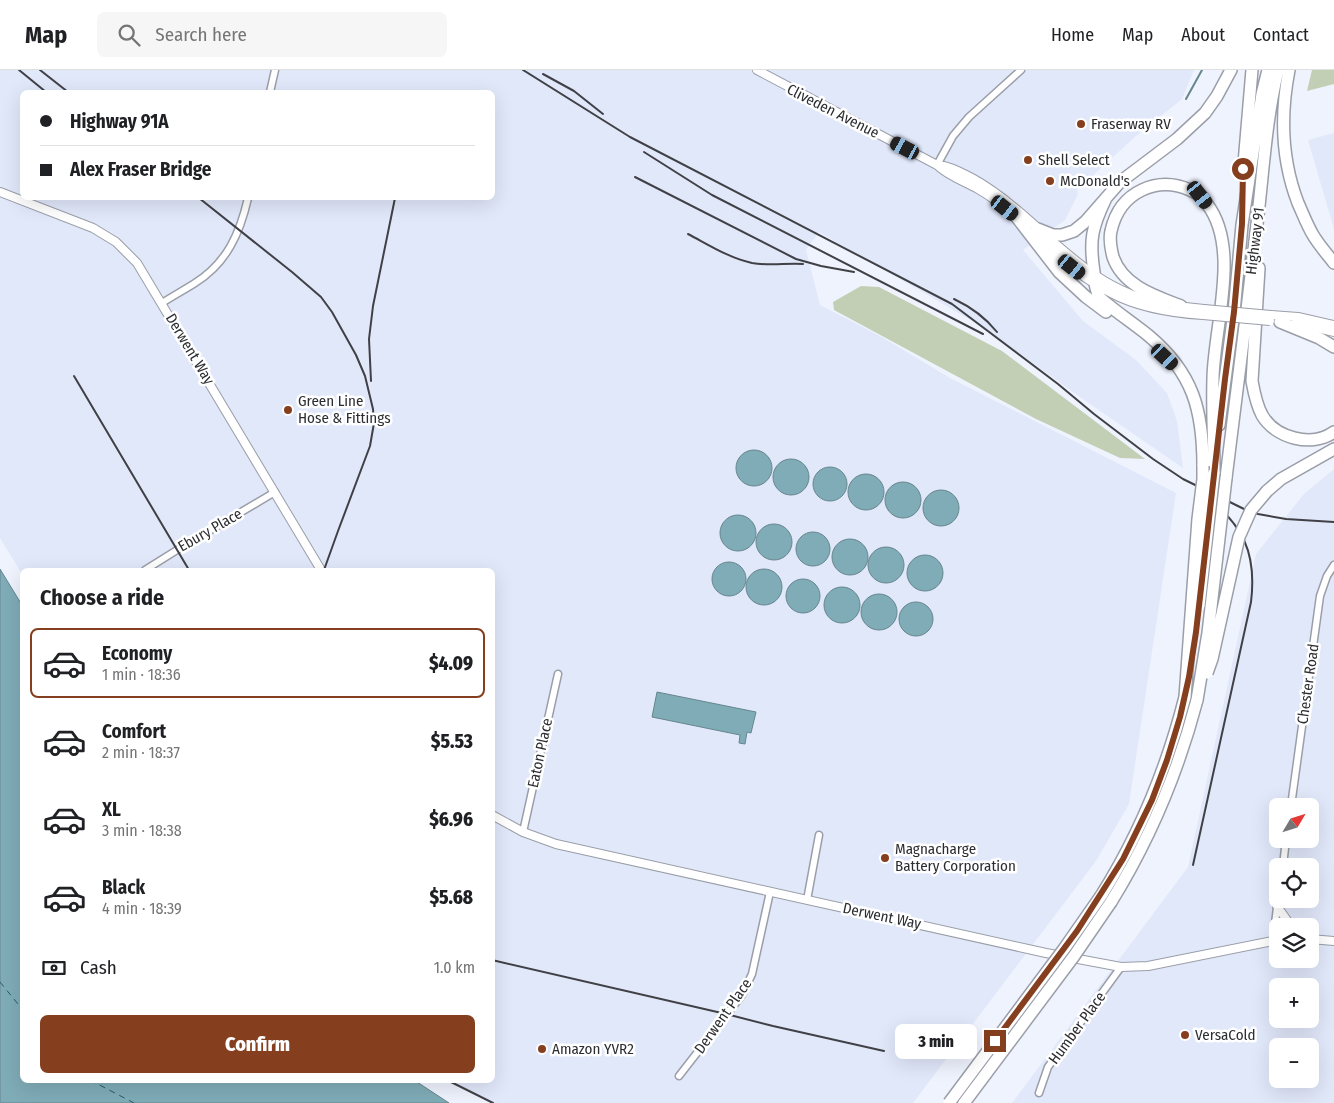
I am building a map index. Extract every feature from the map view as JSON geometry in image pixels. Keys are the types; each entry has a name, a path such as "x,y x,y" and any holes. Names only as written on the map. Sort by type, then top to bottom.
{"highway":[{"path":"1205,113 1225,70"},
{"path":"1038,228 1053,235 1062,235 1074,231 1085,222 1120,182 1177,139 1205,113 1231,70"},
{"path":"1242,224 1243,169 1252,70"},
{"name":"Highway 91","path":"1214,473 1234,312 1242,224 1262,94 1268,70"},
{"name":"Highway 91","path":"964,1103 1078,950 1111,902 1140,852 1162,805 1183,749 1191,699 1208,633 1268,124 1272,93 1278,70"},
{"path":"1289,70 1284,93 1283,124 1288,172 1299,206 1312,234 1334,263"},
{"path":"1263,175 1252,381 1255,398 1262,415 1273,428 1285,436 1303,439 1320,438 1334,432"},
{"path":"1181,306 1159,298 1128,280 1120,272 1111,249 1110,234 1114,218 1122,204 1135,194 1149,187 1166,185 1181,187 1200,195 1213,212 1223,243 1224,254 1223,284 1213,377 1214,473 1196,632 1191,699"},
{"path":"1106,198 1097,217 1091,238 1096,291 1100,298 1149,336 1168,354 1188,383 1197,406 1202,432 1203,479 1198,519 1191,699"},
{"path":"1015,216 1059,272 1086,297 1144,340 1180,371"},
{"path":"1274,319 1319,338 1334,347"},
{"path":"1191,699 1212,660 1238,537 1252,510 1258,500 1281,480 1299,468 1334,450"},
{"name":"Highway 91","path":"949,1103 1064,949 1101,896 1123,859 1152,800 1191,699"}],"street":[{"path":"270,90 275,70"},
{"path":"937,164 953,136 969,117 1021,70"},
{"name":"Cliveden Avenue","path":"762,71 937,164 947,166 982,184 1009,203 1111,293 1162,311 1204,312 1274,319 1334,332"},
{"name":"Cliveden Avenue","path":"937,164 944,172 978,189 1015,216 1062,259 1095,280 1146,300 1204,312"},
{"name":"Derwent Way","path":"0,192 20,200"},
{"name":"Derwent Way","path":"21,200 93,228 116,242 137,263 321,568"},
{"path":"162,302 196,283 225,256 239,230 247,200"},
{"name":"Cliveden Avenue","path":"1274,319 1298,317 1334,325"},
{"name":"Ebury Place","path":"148,568 275,492"},
{"name":"Chester Road","path":"1292,798 1320,596 1326,576 1334,565"},
{"name":"Eaton Place","path":"523,832 558,674"},
{"name":"Derwent Way","path":"495,816 523,832 556,844 1046,953 1121,967 1148,966 1269,941"},
{"path":"807,900 819,835"},
{"name":"Derwent Place","path":"679,1076 742,995 752,974 770,892"},
{"path":"1319,940 1334,942"},
{"name":"Humber Place","path":"1039,1092 1048,1067 1121,967"}],"shaded area":[{"path":"0,70 1194,70 1182,99 1136,136 1077,190 1078,194 1065,220 1023,250 1083,321 1136,360 1167,393 1177,421 1183,468 986,329 819,232 806,250 820,305 880,336 950,378 1176,493 1129,804 1096,861 913,1103 491,1103 454,1083 495,1083 495,568 20,568 20,571 0,538"},
{"path":"1334,133 1334,229 1308,140"},
{"path":"1334,469 1334,1103 1012,1103 1188,867 1256,554 1304,494"}],"green space":[{"path":"1312,70 1334,70 1334,84 1307,91"},
{"path":"861,286 879,287 1002,351 1145,459 1120,458 1036,419 834,310 833,302"}],"water":[{"path":"754,450 767,455 772,468 767,481 754,486 741,481 736,468 741,455"},
{"path":"791,459 803,465 809,477 803,489 791,495 779,489 773,477 779,465"},
{"path":"830,467 837,468 842,472 846,477 846,491 842,496 837,500 830,501 823,500 818,496 814,491 813,484 814,477 818,472 823,468"},
{"path":"866,474 879,479 884,492 879,505 866,510 853,505 848,492 853,479"},
{"path":"903,482 910,483 916,487 920,493 920,507 916,513 910,517 903,518 896,517 890,513 886,507 885,500 886,493 890,487 896,483"},
{"path":"941,490 948,491 954,495 958,501 958,515 954,521 948,525 941,526 934,525 928,521 924,515 923,508 924,501 928,495 934,491"},
{"path":"738,515 751,520 756,533 751,546 738,551 725,546 720,533 725,520"},
{"path":"774,524 786,530 792,542 786,554 774,560 762,554 756,542 762,530"},
{"path":"813,532 820,533 825,537 829,542 829,556 825,561 820,565 813,566 806,565 801,561 797,556 796,549 797,542 801,537 806,533"},
{"path":"850,539 863,544 868,557 863,570 850,575 837,570 832,557 837,544"},
{"path":"886,547 893,548 899,552 903,558 903,572 899,578 893,582 886,583 879,582 873,578 869,572 868,565 869,558 873,552 879,548"},
{"path":"925,555 932,556 938,560 942,566 942,580 938,586 932,590 925,591 918,590 912,586 908,580 907,573 908,566 912,560 918,556"},
{"path":"729,562 736,563 741,567 745,572 745,586 741,591 736,595 729,596 722,595 717,591 713,586 712,579 713,572 717,567 722,563"},
{"path":"0,569 20,602 20,1083 419,1083 449,1103 0,1103"},
{"path":"764,569 776,575 782,587 776,599 764,605 752,599 746,587 752,575"},
{"path":"803,579 810,580 815,584 819,589 819,603 815,608 810,612 803,613 796,612 791,608 787,603 786,596 787,589 791,584 796,580"},
{"path":"842,587 855,592 860,605 855,618 842,623 829,618 824,605 829,592"},
{"path":"879,594 891,600 897,612 891,624 879,630 867,624 861,612 867,600"},
{"path":"916,602 928,607 933,619 928,631 916,636 904,631 899,619 904,607"},
{"path":"657,692 756,712 751,733 747,732 745,744 739,743 740,735 652,717"}],"waterway":[{"path":"1186,99 1202,70"}],"ferry route":[{"path":"0,982 20,1007"},
{"path":"96,1083 134,1103"}],"railway":[{"path":"19,70 44,90"},
{"path":"40,70 65,90"},
{"path":"523,70 630,137 952,304 1153,459 1183,479 1258,514 1286,519 1334,522"},
{"path":"543,74 574,91 603,114"},
{"path":"644,152 712,195 983,334"},
{"path":"635,177 796,259 854,272"},
{"path":"202,200 321,297 332,312 356,355 365,376 373,409 374,423 370,446 325,568"},
{"path":"371,381 369,339 373,306 395,200"},
{"path":"688,234 727,255 744,261 765,264 803,264"},
{"path":"954,299 977,313 997,332"},
{"path":"74,376 188,568"},
{"path":"1193,865 1251,602 1252,585 1252,569 1249,554 1238,529 1229,517 1204,495"},
{"path":"495,961 884,1051"},
{"path":"453,1083 493,1103"}],"place":[{"name":"Fraserway RV","path":"1081,124"},
{"name":"Shell Select","path":"1028,160"},
{"name":"McDonald's","path":"1050,181"},
{"name":"Green Line Hose & Fittings","path":"288,410"},
{"name":"Magnacharge Battery Corporation","path":"885,858"},
{"name":"VersaCold","path":"1185,1035"},
{"name":"Amazon YVR2","path":"542,1049"}],"route":[{"path":"995,1041 1077,931 1123,859 1152,800 1180,717 1196,632 1234,312 1242,224 1243,169"}]}
